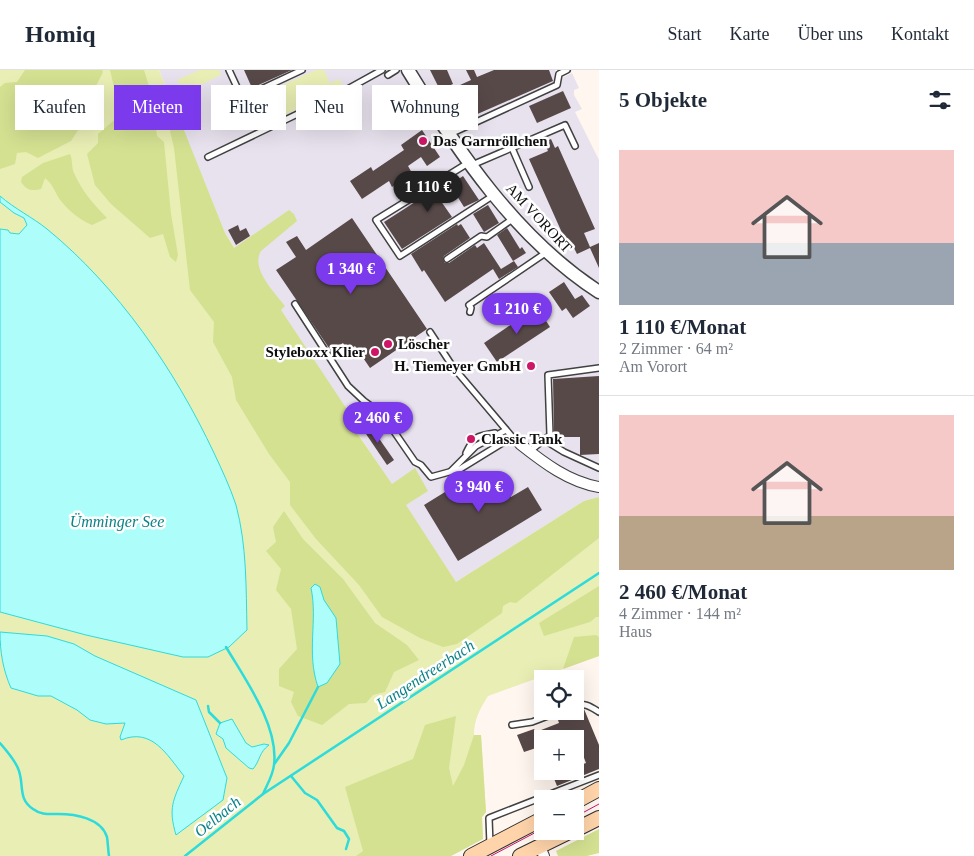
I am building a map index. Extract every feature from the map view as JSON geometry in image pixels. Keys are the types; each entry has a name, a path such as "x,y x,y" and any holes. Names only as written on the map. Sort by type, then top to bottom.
{"main road":[{"path":"584,797 599,789"},
{"path":"584,826 599,818"},
{"path":"472,856 534,823"},
{"path":"520,856 542,851 558,840"}],"street":[{"name":"AM VORORT","path":"408,70 449,134 494,194 547,251 585,284 599,292"},
{"name":"AM VORORT","path":"585,284 599,288"},
{"path":"516,440 529,451 569,477 599,487"}],"lane":[{"path":"230,70 242,98 302,70"},
{"path":"208,157 335,96 382,70"},
{"path":"388,75 396,70"},
{"path":"449,134 556,85 560,74 567,70"},
{"path":"494,194 400,256 376,220 470,164 565,125 575,146"},
{"path":"512,148 529,187"},
{"path":"447,259 481,236 488,236 514,217"},
{"path":"470,312 471,308 469,305 547,251"},
{"path":"295,304 348,386 364,402 382,414 415,462 421,465 430,477 460,469 516,440 503,431 494,416 453,367 430,332"},
{"path":"529,451 550,435 548,375 599,368"},
{"path":"451,471 464,456 503,431"},
{"path":"543,439 564,452 599,468"},
{"path":"584,705 590,706 599,712"},
{"path":"512,725 537,720"},
{"path":"490,846 490,818 580,780 599,776"}],"shaded area":[{"path":"159,70 555,70 560,79 572,73 579,88 574,90 574,95 582,109 575,112 599,160 599,497 584,501 456,582 225,233 183,130 201,130 201,85 165,85"}],"green space":[{"path":"0,70 159,70 165,85 114,85 114,130 183,130 225,233 456,582 584,501 599,497 599,656 560,670 534,670 534,679 488,696 478,714 474,735 481,735 486,812 482,817 483,839 451,856 0,856"},
{"path":"25,70 102,70 103,72 96,85 15,85 15,130 78,130 71,141 38,158 26,152 17,153 15,164 0,169 0,87 5,83 17,82"},
{"path":"110,70 144,70 149,85 114,85 114,87"},
{"path":"199,70 219,70 221,75 200,85 180,85 177,80"},
{"path":"316,70 324,70 330,83 339,79 343,85 296,85 296,110 286,114 286,85 283,85"},
{"path":"114,120 114,130 156,130 157,136 164,142 171,214 178,255 176,262 170,257 163,234 150,238 111,204 95,185 87,154 98,143 98,134"},
{"path":"170,130 184,130 225,233 234,248 289,210 294,214 297,221 261,251 258,258 261,272 285,306 281,310 358,426 354,429 392,484 415,468 428,491 406,505 456,582 584,501 599,497 599,538 516,603 510,602 503,606 502,613 457,644 443,647 420,638 382,617 359,585 316,539 290,505 290,482 269,454 236,400 232,377 213,342 214,322 190,290 174,148"},
{"path":"70,154 73,170 81,186 107,218 92,225 68,209 45,178 41,189 38,190 28,189 21,182 22,177 43,163"},
{"path":"284,511 303,539 343,579 375,623 407,645 419,660 394,672 385,692 373,695 366,703 349,704 322,725 298,716 291,702 294,692 279,686 279,669 297,649 291,609 276,590 281,569 266,551 276,542 273,527"},
{"path":"599,586 599,617 590,622 544,636 539,623"},
{"path":"596,635 599,637 599,656 563,669 574,637"},
{"path":"456,716 449,768 453,786 464,765 474,735 481,735 486,812 482,817 483,839 451,856 356,856 363,851 345,787 413,759 425,725"},
{"path":"599,829 599,853 587,856 558,856 556,851 578,840 584,840 584,837"}],"water":[{"name":"Ümminger See","path":"0,196 47,229 98,277 121,303 163,361 199,422 231,492 240,520 245,567 247,630 229,647 208,657 183,657 86,635 0,612 0,229 19,234 27,225 24,218 0,202"},
{"path":"315,584 320,587 324,600 336,618 340,664 327,683 318,687 312,649 313,600 311,588"},
{"path":"0,632 47,636 74,644 95,656 196,700 227,778 223,800 176,835 172,811 184,776 165,752 158,745 142,737 121,740 120,737 125,723 106,724 90,720 77,710 51,696 38,696 11,688 2,661"},
{"path":"232,719 246,743 252,747 264,744 269,745 263,751 253,769 249,768 226,748 223,739 216,734 220,723"}],"building":[{"path":"244,70 292,70 259,85 251,85"},
{"path":"430,70 447,70 453,84 438,85"},
{"path":"466,70 474,70 477,77 494,70 549,70 553,81 478,114 478,85 460,85 471,80"},
{"path":"563,91 571,108 537,123 529,106"},
{"path":"422,130 440,157 427,166 421,157 408,166 412,173 392,187 389,181 362,199 350,181 371,167 373,171 404,150 401,145"},
{"path":"551,139 555,148 558,146 595,229 584,233 590,247 599,243 599,268 590,248 577,254 571,242 567,244 529,159 548,151 544,142"},
{"path":"463,176 479,200 464,207 452,188 438,197 452,217 402,249 384,222 451,179 453,183"},
{"path":"488,205 499,223 484,232 473,214"},
{"path":"352,218 427,329 370,368 355,346 348,350 343,343 331,351 276,270 296,257 286,242 297,236 306,250"},
{"path":"457,224 458,226 461,224 470,238 444,256 445,263 449,263 475,245 477,248 484,243 501,269 514,261 518,267 499,279 493,269 445,302 411,254"},
{"path":"238,225 240,231 246,228 250,236 236,245 228,230"},
{"path":"507,228 520,249 522,247 526,253 513,261 497,235"},
{"path":"564,282 575,299 582,295 590,306 573,318 566,308 562,311 549,292"},
{"path":"537,307 550,327 497,362 484,343"},
{"path":"599,376 599,454 580,455 580,437 554,437 553,379"},
{"path":"369,424 394,460 387,465 362,428"},
{"path":"474,474 481,485 498,475 511,497 528,487 542,510 458,561 424,505"},
{"path":"584,709 599,745 599,769 584,775 584,764 586,763 584,758 584,730 541,730 559,723 558,720 584,720"},
{"path":"534,729 534,749 524,752 517,735"},
{"path":"555,780 572,780 557,786"}],"waterway":[{"name":"Langendreerbach","path":"185,856 263,794 599,573"},
{"path":"226,647 259,703 271,735 274,765 263,794"},
{"path":"275,763 289,743 318,687"},
{"path":"208,706 209,712 220,723"},
{"path":"0,743 18,767 23,797 28,805 42,813 79,816 93,821 99,825 107,837 109,856"},
{"path":"291,776 305,793 317,800 337,828 344,831 349,839 346,849"}],"tram line":[{"path":"584,812 599,804"},
{"path":"491,856 534,833"}],"place":[{"name":"Das Garnröllchen","path":"423,141"},
{"name":"Löscher","path":"388,344"},
{"name":"Styleboxx Klier","path":"375,352"},
{"name":"H. Tiemeyer GmbH","path":"531,366"},
{"name":"Classic Tank","path":"471,439"}],"water label":[{"name":"Oelbach","path":"217,816"}]}
